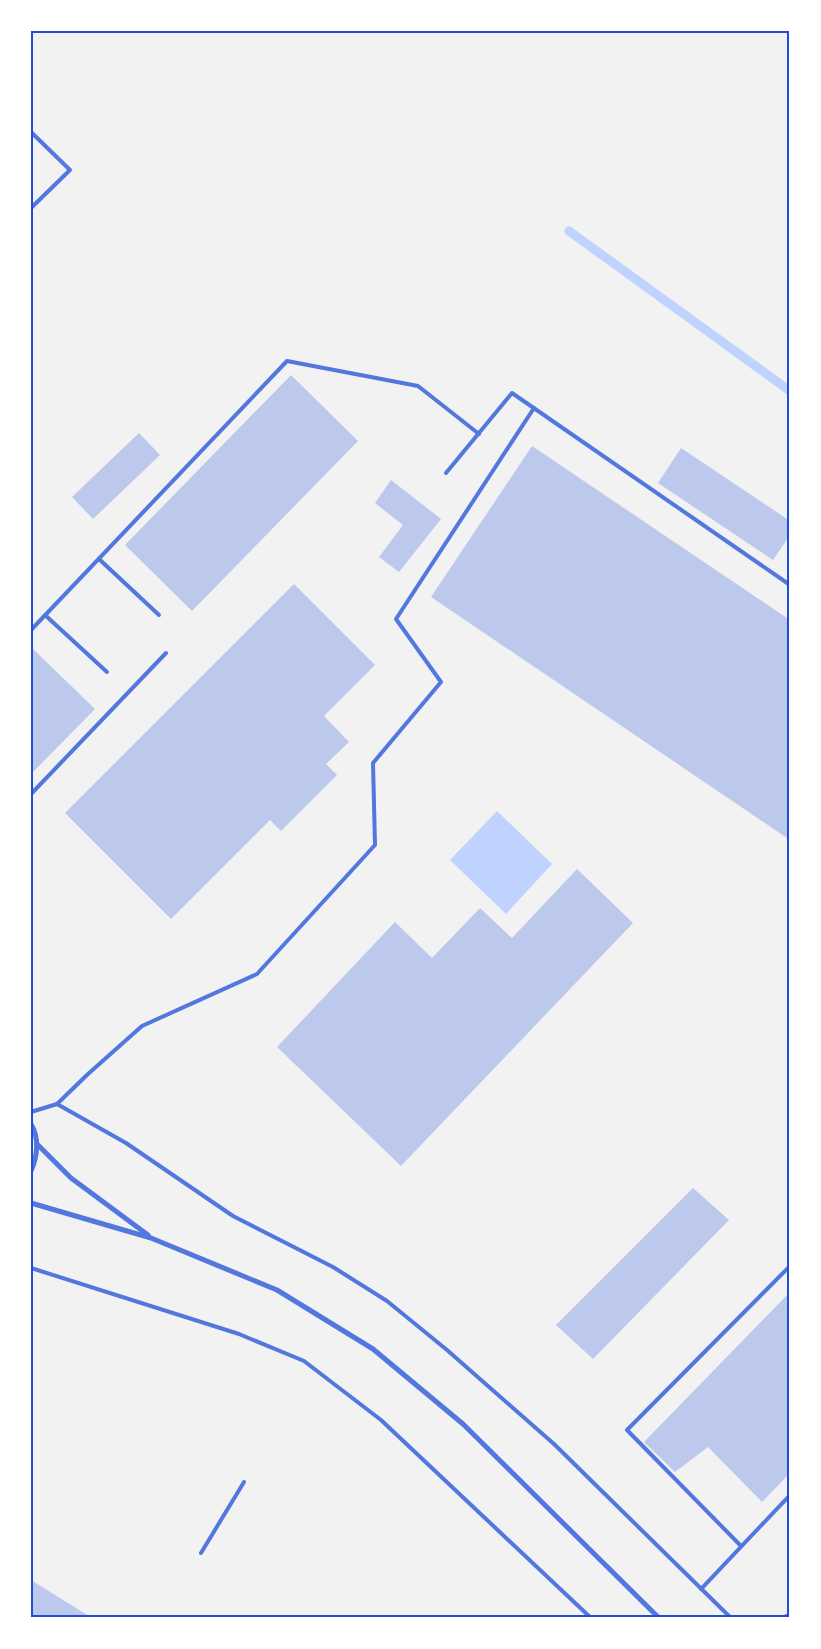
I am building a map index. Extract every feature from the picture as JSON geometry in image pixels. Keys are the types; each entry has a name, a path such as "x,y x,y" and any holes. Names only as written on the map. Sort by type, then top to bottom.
{"street":[{"path":"31,1124 37,1144 31,1171"},
{"path":"37,1144 71,1178 151,1238"},
{"path":"31,1203 151,1238 277,1290 373,1349 463,1424 659,1618"}],"lane":[{"path":"31,132 70,170 31,208"},
{"path":"31,630 287,361 418,386 479,434"},
{"path":"446,473 512,393 790,585"},
{"path":"31,1112 57,1104 142,1026 257,974 375,845 373,763 441,682 396,619 534,408"},
{"path":"98,559 159,615"},
{"path":"45,615 106,672"},
{"path":"31,794 166,653"},
{"path":"57,1104 126,1143 233,1216 332,1267 387,1302 447,1350 554,1444 731,1618"},
{"path":"741,1546 627,1430 790,1266"},
{"path":"31,1268 239,1334 304,1361 381,1420 591,1618"},
{"path":"201,1553 244,1482"},
{"path":"701,1588 790,1496"}],"water":[{"path":"497,811 552,864 506,914 450,860"}],"building":[{"path":"291,375 358,441 192,611 125,545"},
{"path":"139,433 160,455 93,519 72,497"},
{"path":"532,446 790,620 790,840 431,597"},
{"path":"681,448 790,521 790,535 773,560 658,483"},
{"path":"391,480 441,519 399,572 379,557 403,525 375,503"},
{"path":"294,584 375,665 324,716 349,742 326,764 337,775 281,831 270,820 171,919 65,813"},
{"path":"31,647 95,709 31,774"},
{"path":"577,869 633,923 401,1166 277,1047 395,922 432,958 480,908 512,938"},
{"path":"693,1188 729,1220 593,1359 556,1325"},
{"path":"790,1292 790,1473 762,1502 708,1447 675,1472 644,1442"},
{"path":"31,1580 92,1618 31,1618"}],"waterway":[{"path":"569,231 790,391"}]}
